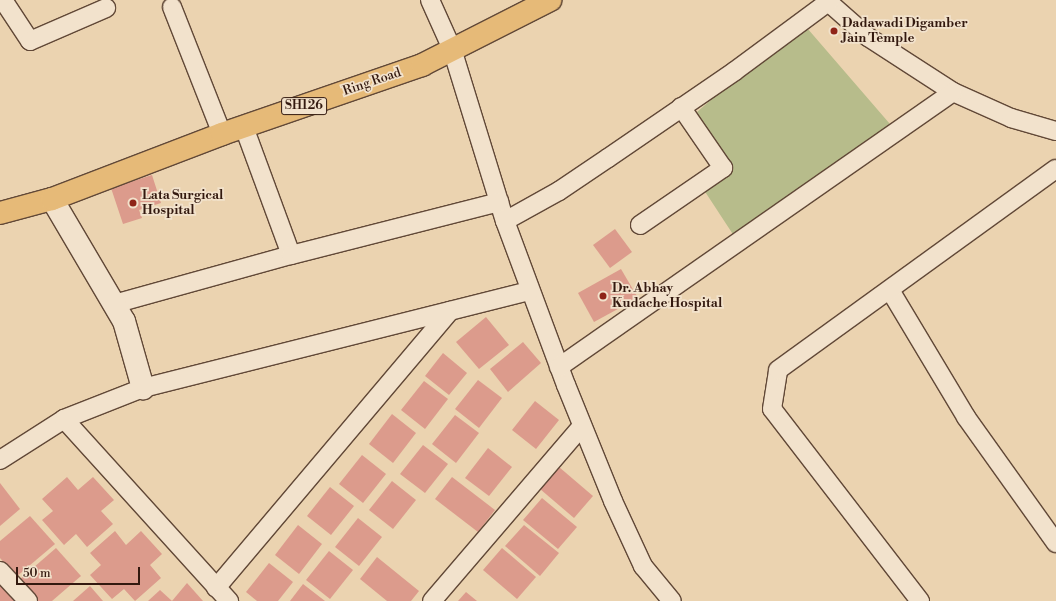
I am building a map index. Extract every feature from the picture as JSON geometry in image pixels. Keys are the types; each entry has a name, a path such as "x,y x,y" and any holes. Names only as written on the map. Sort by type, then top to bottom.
{"main road":[{"name":"Ring Road","path":"52,199 244,126 422,65 550,0"},
{"name":"SH126","path":"0,214 52,199"},
{"path":"52,199 124,321 143,388"}],"street":[{"path":"3,0 30,41 106,8"},
{"path":"430,0 452,49 505,221 530,291 582,426 643,566 672,601"},
{"path":"505,221 559,191 681,108 828,1 868,37 953,92 1011,118 1056,131"},
{"path":"172,7 222,134"},
{"path":"559,367 953,92"},
{"path":"640,225 723,168 681,108"},
{"path":"244,126 291,255"},
{"path":"920,601 772,409 778,370 1056,169"},
{"path":"114,304 291,255 499,202"},
{"path":"890,290 966,417 1056,543"},
{"path":"0,460 64,419 143,388 530,291"},
{"path":"216,588 450,311"},
{"path":"64,419 229,601"},
{"path":"432,601 582,426"},
{"path":"0,571 28,601"}],"green space":[{"path":"801,21 896,131 738,242 700,184 723,167 689,119"}],"building":[{"path":"152,175 161,203 139,210 142,218 123,224 111,188"},
{"path":"615,229 632,252 610,268 593,245"},
{"path":"621,269 638,298 594,322 578,293"},
{"path":"486,317 509,345 479,369 456,342"},
{"path":"523,342 541,363 508,392 490,369"},
{"path":"443,353 467,373 449,395 425,376"},
{"path":"478,380 502,398 479,428 455,409"},
{"path":"424,381 448,399 425,429 401,410"},
{"path":"535,401 559,420 536,449 512,430"},
{"path":"392,414 416,433 393,463 369,444"},
{"path":"455,415 479,433 456,463 432,444"},
{"path":"423,445 448,464 425,493 400,474"},
{"path":"488,448 512,467 489,496 465,478"},
{"path":"362,455 386,474 363,503 339,484"},
{"path":"559,467 593,496 574,518 540,489"},
{"path":"67,477 78,490 93,477 114,500 101,511 113,524 87,547 76,534 64,545 42,520 53,511 42,499"},
{"path":"452,477 495,510 478,532 435,499"},
{"path":"392,481 416,500 393,529 369,510"},
{"path":"0,483 20,509 0,526"},
{"path":"330,487 354,506 331,535 307,516"},
{"path":"542,498 577,527 558,549 523,520"},
{"path":"30,516 55,544 16,577 0,558 0,541"},
{"path":"358,518 382,537 359,566 335,547"},
{"path":"298,525 322,544 299,574 275,555"},
{"path":"524,525 559,553 540,576 505,546"},
{"path":"115,531 126,545 141,531 162,554 150,565 161,578 135,601 124,589 112,599 90,575 101,565 90,553"},
{"path":"56,548 81,576 52,601 35,601 18,581"},
{"path":"502,548 536,577 517,599 483,570"},
{"path":"329,551 353,570 330,599 306,580"},
{"path":"377,557 419,591 411,601 387,601 360,579"},
{"path":"269,563 293,582 278,601 257,601 246,592"},
{"path":"187,583 203,601 172,601"},
{"path":"0,584 15,601 0,601"},
{"path":"303,584 325,601 290,601"},
{"path":"90,586 103,601 73,601"},
{"path":"160,590 172,601 148,601"},
{"path":"466,592 477,601 458,601"}],"place":[{"name":"Dadawadi Digamber Jain Temple","path":"834,31"},
{"name":"Lata Surgical Hospital","path":"133,203"},
{"name":"Dr. Abhay Kudache Hospital","path":"603,296"}]}
